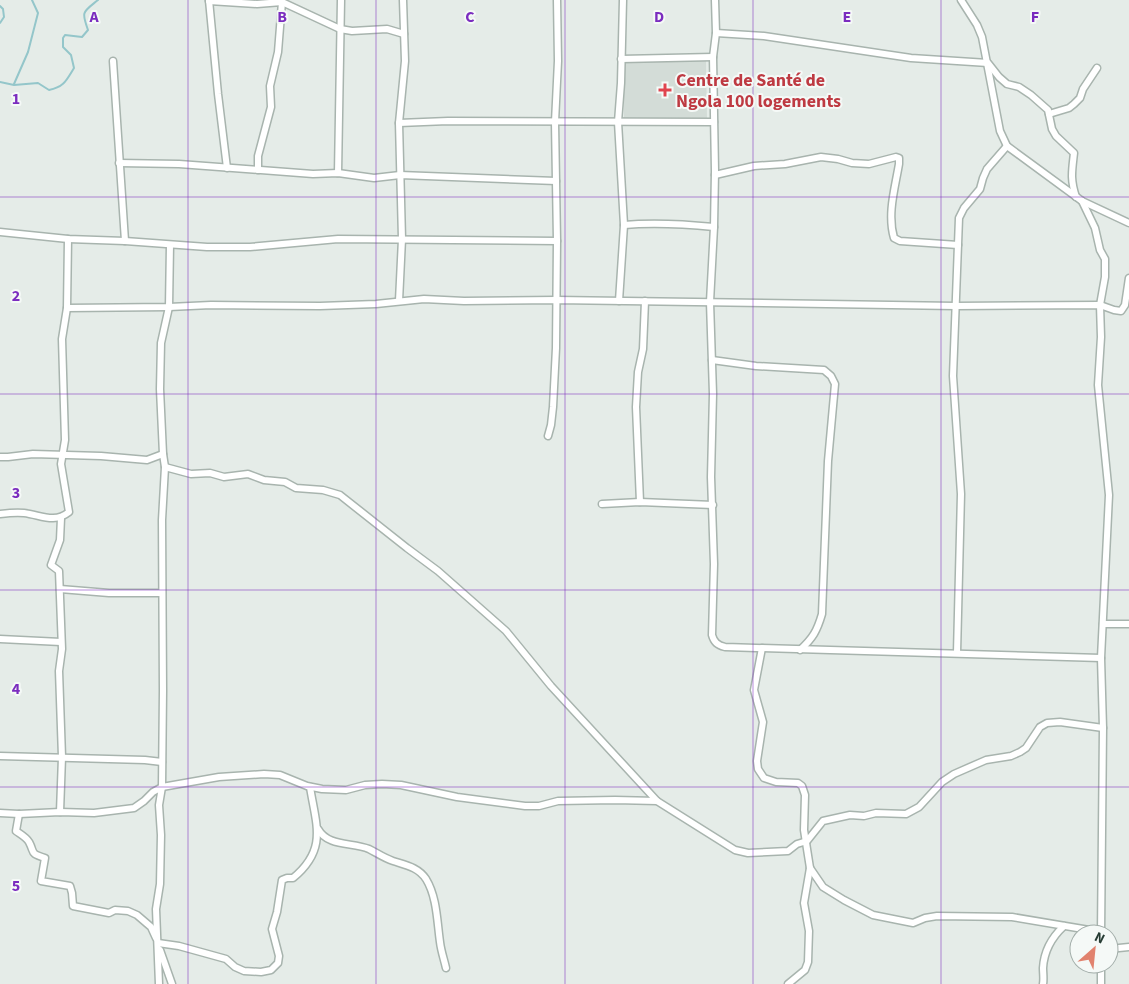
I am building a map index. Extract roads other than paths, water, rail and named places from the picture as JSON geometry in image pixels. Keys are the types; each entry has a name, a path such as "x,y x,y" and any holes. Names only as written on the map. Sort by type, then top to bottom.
{"street":[{"path":"227,168 209,0 257,4 282,2 340,29 352,31 387,29 404,34"},
{"path":"338,173 341,0"},
{"path":"399,301 402,239 399,123 404,61 403,0"},
{"path":"548,436 551,425 554,391 556,300 555,122 558,61 557,0"},
{"path":"619,301 624,225 618,122 623,0"},
{"path":"716,0 716,33 713,57 714,227 710,302 714,564 712,635 714,640 718,645 725,647 1101,658"},
{"path":"961,0 977,25 982,37 1000,131 1006,146 1079,199 1129,223"},
{"path":"258,170 258,156 271,107 270,86 278,52 282,2"},
{"path":"716,33 764,36 911,58 988,63 1007,84 1019,87 1032,95 1048,110 1056,136 1074,153 1071,183 1095,228 1100,250 1105,259 1105,277 1100,305 1101,337 1098,385 1109,495 1101,658 1103,728 1101,924"},
{"path":"621,59 713,57"},
{"path":"114,61 124,241"},
{"path":"1049,114 1070,108 1080,98 1083,89 1097,68"},
{"path":"399,123 714,122"},
{"path":"957,653 961,494 954,376 959,218 964,208 980,189 988,169 1006,146"},
{"path":"715,176 754,166 785,164 821,158 869,164 896,156 899,158 899,164 891,208 894,238 900,241 958,245"},
{"path":"119,163 179,164 313,174 338,173 374,178 400,175 556,181"},
{"path":"624,225 676,223 714,227"},
{"path":"0,232 68,239 250,248 338,239 557,241"},
{"path":"0,514 22,513 48,518 61,518 69,512 61,464 65,440 62,339 66,308 68,239"},
{"path":"159,984 156,909 160,884 161,835 159,805 162,787 162,520 165,467 160,389 161,343 169,307 170,245"},
{"path":"66,308 169,307 219,304 320,306 376,304 399,301 556,300 956,306 1100,305 1114,310 1121,310 1125,304 1129,278"},
{"path":"640,502 637,393 638,372 643,349 644,301"},
{"path":"712,360 756,366 824,370 831,376 835,384 828,461 822,614 812,639 800,650"},
{"path":"0,457 8,458 34,454 102,456 148,460 163,454"},
{"path":"165,467 190,474 210,473 224,477 248,474 264,480 285,482 296,488 323,490 340,495 438,571 506,631 551,686 657,801 735,850 748,853 788,851 798,844 807,841 823,821 850,815 864,816 876,813 906,814 918,807 942,782 954,774 986,760 1011,756 1020,752 1026,748 1040,727 1046,723 1060,722 1103,728"},
{"path":"602,504 640,502 713,506"},
{"path":"60,812 62,757 59,670 62,642 59,571 51,565 60,540 61,518"},
{"path":"60,589 109,593 162,593"},
{"path":"1103,624 1129,624"},
{"path":"0,639 62,642"},
{"path":"762,648 754,690 763,722 757,760 758,769 764,778 776,782 798,783 802,786 805,795 804,830 810,868 804,902 810,931 808,962 805,970 788,984"},
{"path":"0,756 162,762"},
{"path":"0,814 94,813 134,808 162,787 219,777 264,774 280,775 310,787 322,789 346,790 365,785 401,785 457,797 525,806 538,806 558,802 657,801"},
{"path":"158,943 178,946 226,959 235,967 244,971 261,972 271,970 278,963 279,956 272,929 277,912 280,885 282,880 293,878 305,869 311,860 316,846 317,828 310,787"},
{"path":"19,814 16,831 29,841 31,851 45,858 41,880 70,886 73,906 109,913 116,910 128,911 136,915 151,927 172,984"},
{"path":"317,828 322,836 335,842 368,849 393,861 414,868 423,875 427,881 437,915 446,968"},
{"path":"810,868 823,887 873,915 914,923 925,918 937,916 1012,917 1069,927"},
{"path":"1043,984 1045,954 1053,937 1064,926"}],"waterway":[{"path":"14,84 28,52 38,13 32,0"},
{"path":"0,82 14,85 38,83 49,90 54,89 67,80 74,68 71,55 63,47 63,38 65,35 82,37 88,30 84,19 85,12 98,0"},
{"path":"0,6 3,9 4,17 0,23"}],"place":[{"name":"Centre de Santé de Ngola 100 logements","path":"665,90"}]}
